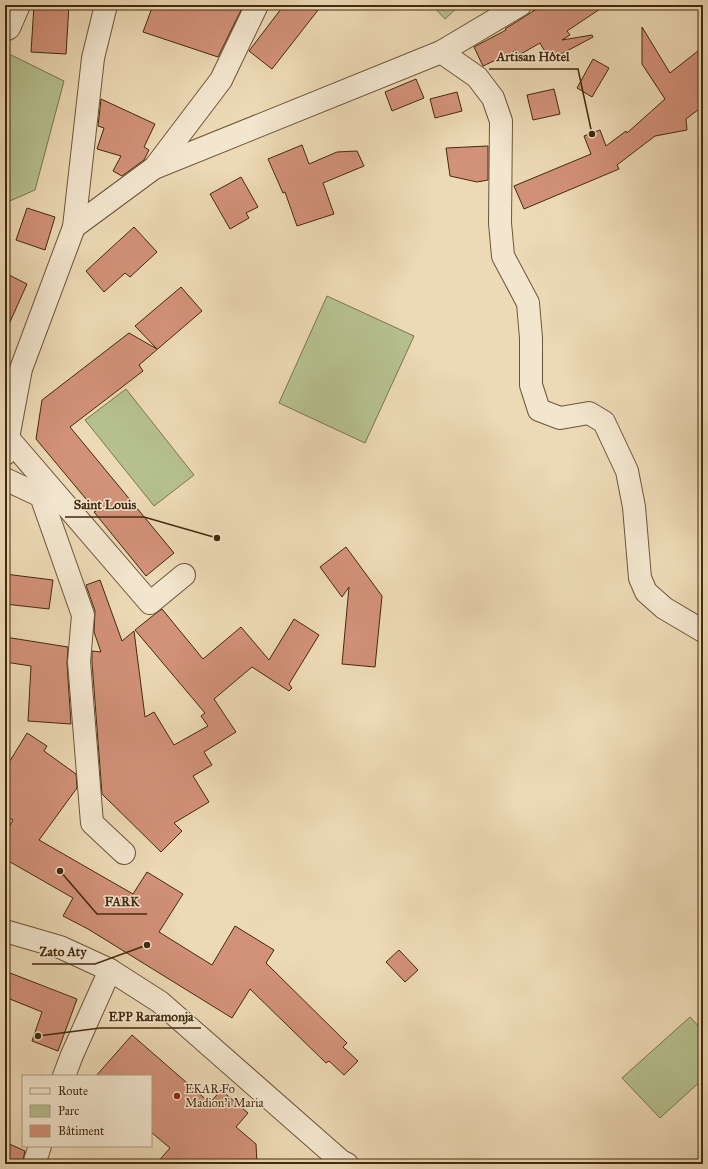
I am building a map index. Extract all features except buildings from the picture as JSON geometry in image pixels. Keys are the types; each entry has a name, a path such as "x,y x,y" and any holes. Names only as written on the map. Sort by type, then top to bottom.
{"street":[{"path":"5,30 9,28 19,5"},
{"path":"96,5 93,58 74,227 21,369 6,446 150,603 184,575"},
{"path":"93,58 106,5"},
{"path":"154,168 221,80 257,5"},
{"path":"74,227 154,168 441,52 520,5"},
{"path":"441,52 477,78 493,98 501,121 500,224 503,256 528,303 531,338 531,385 539,410 560,418 589,413 604,422 627,471 634,507 640,578 646,592 664,608 703,631"},
{"path":"5,479 41,496 83,615 79,662 92,823 124,853"},
{"path":"5,931 60,947 110,970 160,1002 344,1163"},
{"path":"64,1075 110,970"},
{"path":"34,1164 40,1147"}],"green space":[{"path":"432,5 460,5 445,19"},
{"path":"5,52 64,81 35,190 5,203"},
{"path":"327,296 414,336 365,443 279,403"},
{"path":"126,389 194,475 154,506 85,420"},
{"path":"690,1017 703,1031 703,1079 660,1118 622,1078"}],"place":[{"name":"Artisan Hôtel","path":"592,134"},
{"name":"Saint Louis","path":"217,538"},
{"name":"FARK","path":"60,871"},
{"name":"Zato Aty","path":"147,945"},
{"name":"EPP Raramonja","path":"38,1036"},
{"name":"EKAR Fo Madion'i Maria","path":"177,1096"}]}
